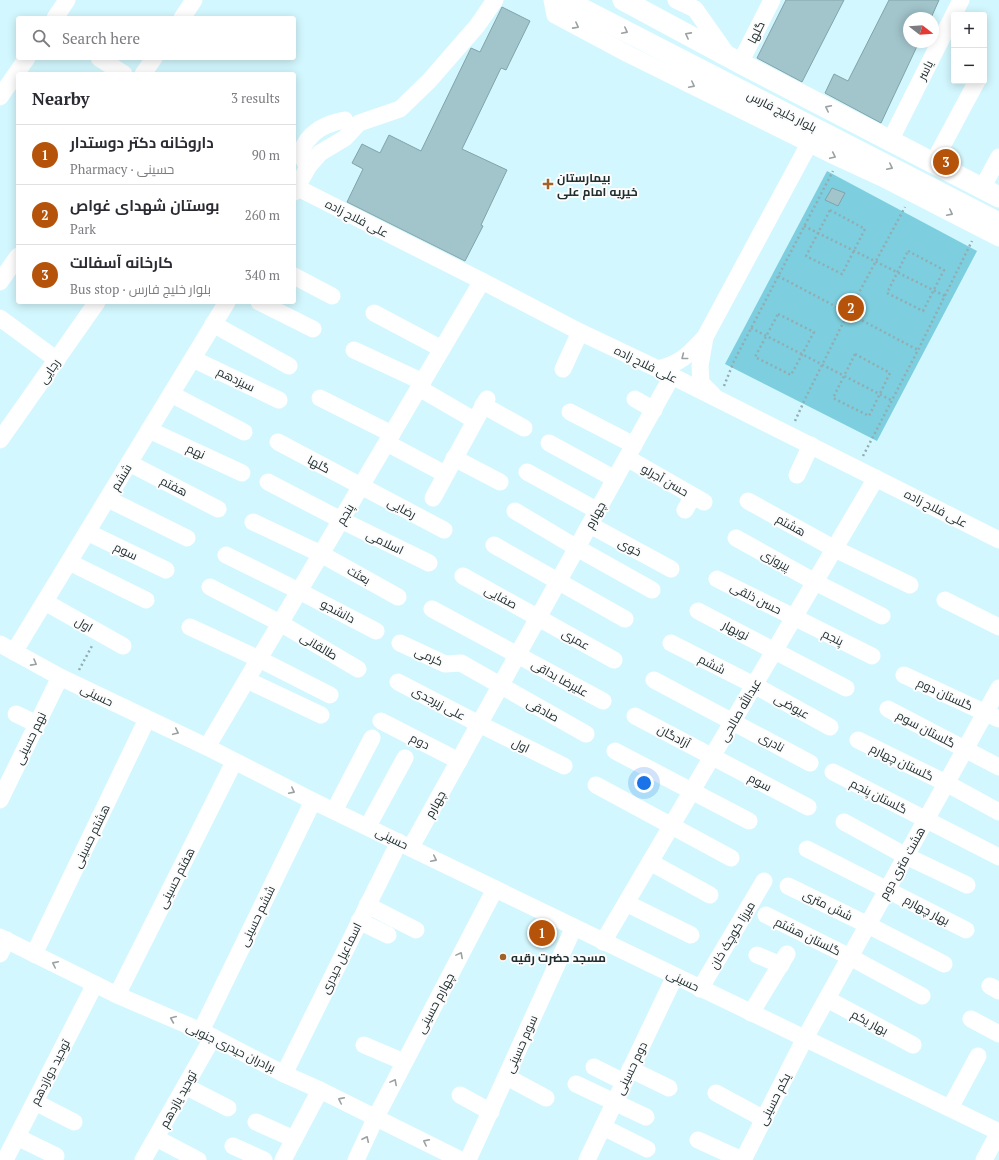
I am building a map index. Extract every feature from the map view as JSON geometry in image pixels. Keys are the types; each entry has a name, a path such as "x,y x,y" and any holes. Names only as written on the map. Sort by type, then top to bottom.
{"main road":[{"name":"بلوار خلیج فارس","path":"565,0 999,223"},
{"name":"بلوار خلیج فارس","path":"623,0 991,193"}],"street":[{"path":"56,16 67,0"},
{"path":"183,16 194,0"},
{"path":"296,186 308,167 320,153 345,138 359,123 400,109 429,81 477,26 495,0"},
{"path":"552,0 555,15 628,54 809,144 888,181 999,238"},
{"path":"676,0 695,9 735,60"},
{"name":"گلها","path":"735,60 772,0"},
{"name":"یاسر","path":"890,141 961,0"},
{"path":"17,72 26,60"},
{"path":"102,60 121,72"},
{"path":"144,72 153,60"},
{"path":"0,97 16,74"},
{"path":"933,163 975,84"},
{"path":"308,167 302,157 302,150 307,140 318,130 329,124 345,120"},
{"path":"665,372 672,365 686,356 705,337 809,144"},
{"path":"991,193 999,157"},
{"name":"علی فلاح زاده","path":"296,188 482,281 580,332 665,372 999,540"},
{"path":"0,282 16,259"},
{"path":"296,277 332,296"},
{"name":"پنجم","path":"207,747 482,281"},
{"name":"رجایی","path":"0,440 96,304"},
{"name":"ششم","path":"7,648 45,602 226,304"},
{"path":"263,304 313,329"},
{"path":"374,313 442,349"},
{"path":"0,318 57,360"},
{"path":"214,324 289,366"},
{"path":"563,369 580,332"},
{"path":"705,337 700,366 701,383 718,399"},
{"path":"354,350 421,385 474,420"},
{"name":"سیزدهم","path":"193,359 279,400"},
{"name":"چهارم","path":"405,845 459,761 654,410 665,372"},
{"path":"171,394 244,432"},
{"path":"320,398 389,438 445,474"},
{"path":"635,399 654,410"},
{"path":"433,498 485,402 524,428"},
{"path":"570,412 630,451"},
{"name":"نهم","path":"149,430 242,473"},
{"name":"گلها","path":"278,442 361,486"},
{"path":"549,443 616,479"},
{"path":"797,475 811,446"},
{"name":"حسن آجرلو","path":"630,451 694,503"},
{"path":"454,458 500,482"},
{"name":"هفتم","path":"129,464 218,509"},
{"name":"خوی","path":"527,472 671,569"},
{"name":"عبدالله صالحی","path":"603,942 876,478"},
{"name":"اسلامی","path":"268,482 428,563"},
{"name":"رضایی","path":"361,486 444,530"},
{"path":"108,499 188,538"},
{"name":"هشتم","path":"748,501 835,549 910,585"},
{"path":"515,511 652,590"},
{"name":"بعثت","path":"254,522 321,554 398,597"},
{"name":"سوم","path":"87,532 166,570"},
{"name":"پیروزی","path":"736,538 815,582 882,616"},
{"path":"494,545 625,619"},
{"name":"دانشجو","path":"226,555 376,631"},
{"path":"69,562 146,600"},
{"name":"صفایی","path":"463,576 538,617"},
{"name":"حسن ذلقی","path":"717,579 794,618"},
{"name":"طالقانی","path":"210,587 280,623 358,670"},
{"path":"945,600 999,627"},
{"name":"اول","path":"45,602 123,646"},
{"path":"432,608 518,655"},
{"name":"نوبهار","path":"698,611 846,688"},
{"name":"عمری","path":"538,617 614,660"},
{"name":"پنجم","path":"794,618 872,656"},
{"path":"190,627 259,659 330,695"},
{"name":"کرمی","path":"400,643 444,664 461,664 500,686"},
{"name":"ششم","path":"671,643 754,686"},
{"name":"حسینی","path":"7,648 66,680 207,747 313,801 368,826 603,942 999,1132"},
{"name":"علیرضا بداقی","path":"518,655 603,701"},
{"name":"گلستان دوم","path":"904,675 992,716"},
{"name":"نهم حسینی","path":"0,800 36,724 66,680"},
{"path":"247,680 321,715"},
{"name":"نادری","path":"654,680 810,763"},
{"name":"علی زبرجدی","path":"398,682 479,724"},
{"name":"صادقی","path":"500,686 586,734"},
{"name":"عیوضی","path":"754,686 830,727"},
{"name":"هشت متری دوم","path":"805,1038 965,749 992,716 999,688"},
{"name":"گلستان سوم","path":"888,709 999,767"},
{"path":"16,714 36,724"},
{"name":"آزادگان","path":"635,716 712,756"},
{"name":"هشتم حسینی","path":"34,954 147,719"},
{"name":"دوم","path":"381,721 459,761"},
{"name":"اول","path":"479,724 564,766"},
{"path":"334,811 372,738"},
{"name":"گلستان چهارم","path":"858,740 946,783 999,812"},
{"path":"615,751 749,821"},
{"name":"سوم","path":"712,756 808,807"},
{"name":"حسینی","path":"368,826 405,758"},
{"name":"هفتم حسینی","path":"117,995 234,762"},
{"name":"گلستان پنجم","path":"833,772 999,857"},
{"path":"596,785 731,858"},
{"name":"ششم حسینی","path":"207,1034 313,801"},
{"path":"844,822 906,856 966,885"},
{"name":"اسماعیل حیدری","path":"284,1074 367,905 405,845"},
{"name":"بهار چهارم","path":"807,849 966,930"},
{"path":"650,862 710,895"},
{"name":"میرزا کوچک خان","path":"700,988 764,881"},
{"name":"شش متری","path":"788,886 944,964"},
{"name":"چهارم حسینی","path":"356,1160 404,1062 495,889"},
{"path":"626,903 691,935"},
{"path":"367,905 416,930"},
{"name":"گلستان هشتم","path":"766,915 850,957 922,996"},
{"path":"359,921 388,935"},
{"name":"سوم حسینی","path":"468,1160 574,927"},
{"name":"برادران حیدری جنوبی","path":"2,944 34,954 117,995 207,1034 284,1074 376,1117 461,1160"},
{"path":"751,1013 784,960 757,955"},
{"name":"دوم حسینی","path":"593,1158 603,1127 675,976"},
{"name":"توحید دوازدهم","path":"5,1160 96,984"},
{"name":"بهار یکم","path":"827,998 913,1044"},
{"path":"971,1019 999,1034"},
{"name":"توحید یازدهم","path":"143,1160 185,1086 207,1034"},
{"name":"یکم حسینی","path":"743,1160 805,1038"},
{"path":"364,1045 404,1062"},
{"path":"950,1108 978,1056"},
{"path":"594,1067 628,1075 669,1088"},
{"path":"507,1076 546,1098"},
{"path":"576,1084 646,1118"},
{"path":"185,1086 228,1108"},
{"path":"283,1160 320,1090"},
{"path":"716,1093 764,1119"},
{"path":"460,1095 491,1112"},
{"path":"35,1102 74,1122"},
{"path":"256,1122 294,1139"},
{"path":"603,1127 647,1149"},
{"path":"984,1160 999,1132"},
{"path":"17,1137 56,1156"},
{"path":"156,1138 198,1160"},
{"path":"698,1140 743,1160"},
{"path":"233,1146 264,1160"}],"path":[{"path":"718,399 734,361 840,159"},
{"path":"830,210 865,229 854,251 842,274 806,256 830,210"},
{"path":"790,435 806,397 848,313 900,218"},
{"path":"804,226 945,296"},
{"path":"857,468 979,228"},
{"path":"908,252 944,270 933,290 923,311 887,293 908,252"},
{"path":"778,276 918,350"},
{"path":"778,314 814,332 802,354 791,375 755,357 778,314"},
{"path":"751,328 891,400"},
{"path":"855,354 890,373 880,394 869,416 833,398 855,354"},
{"path":"66,680 99,632"}],"shaded area":[{"path":"827,171 977,251 877,441 725,364"}],"building":[{"path":"786,0 844,0 802,82 757,58"},
{"path":"889,0 939,0 934,12 903,12 903,48 916,48 881,123 825,93 834,74 848,81"},
{"path":"502,7 530,21 506,70 501,68 462,149 507,170 481,225 483,226 465,261 347,202 363,169 352,163 362,144 380,153 389,135 421,151 471,48 480,52"},
{"path":"832,188 845,193 838,206 825,200"}],"place":[{"name":"کارخانه آسفالت","path":"946,162"},
{"name":"بیمارستان خیریه امام علی","path":"548,184"},
{"name":"بوستان شهدای غواص","path":"851,308"},
{"name":"داروخانه دکتر دوستدار","path":"542,933"},
{"name":"مسجد حضرت رقیه","path":"503,957"}]}
